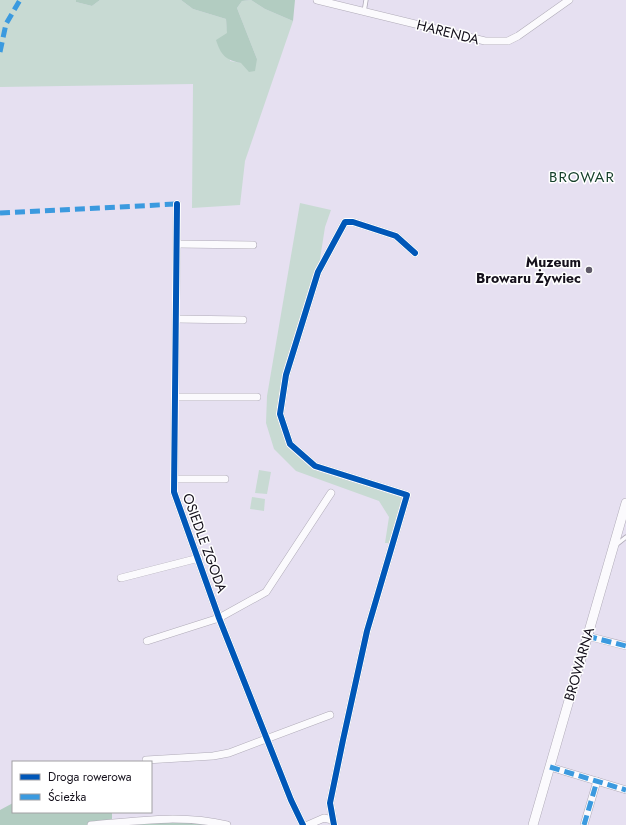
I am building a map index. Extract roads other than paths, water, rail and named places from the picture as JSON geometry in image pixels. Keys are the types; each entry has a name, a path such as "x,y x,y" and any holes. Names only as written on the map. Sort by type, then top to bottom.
{"street":[{"name":"HARENDA","path":"317,0 485,41 508,41 518,36 569,0"},
{"name":"OSIEDLE ZGODA","path":"177,204 174,492 199,558 219,618 291,800 303,825"},
{"path":"333,822 330,803 367,631 407,495 315,466 290,444 280,414 286,375 318,272 345,222 353,222 396,236 416,253"},
{"path":"177,244 253,245"},
{"path":"176,319 243,320"},
{"path":"175,397 257,397"},
{"name":"OSIEDLE ZGODA","path":"174,479 225,479"},
{"name":"OSIEDLE ZGODA","path":"147,641 219,618 266,592 331,493"},
{"name":"BROWARNA","path":"533,825 626,503"},
{"name":"OSIEDLE ZGODA","path":"121,578 199,558"},
{"path":"588,636 626,646"},
{"path":"146,760 213,756 229,753 330,715"},
{"path":"550,767 626,790"},
{"path":"584,825 597,781"},
{"path":"92,825 180,818 227,825"},
{"path":"308,825 324,818 333,822"}],"lane":[{"path":"364,12 366,0"},
{"path":"613,547 626,537"}],"place":[{"name":"Muzeum Browaru Żywiec","path":"589,270"}],"district":[{"name":"BROWAR","path":"582,177"}]}
